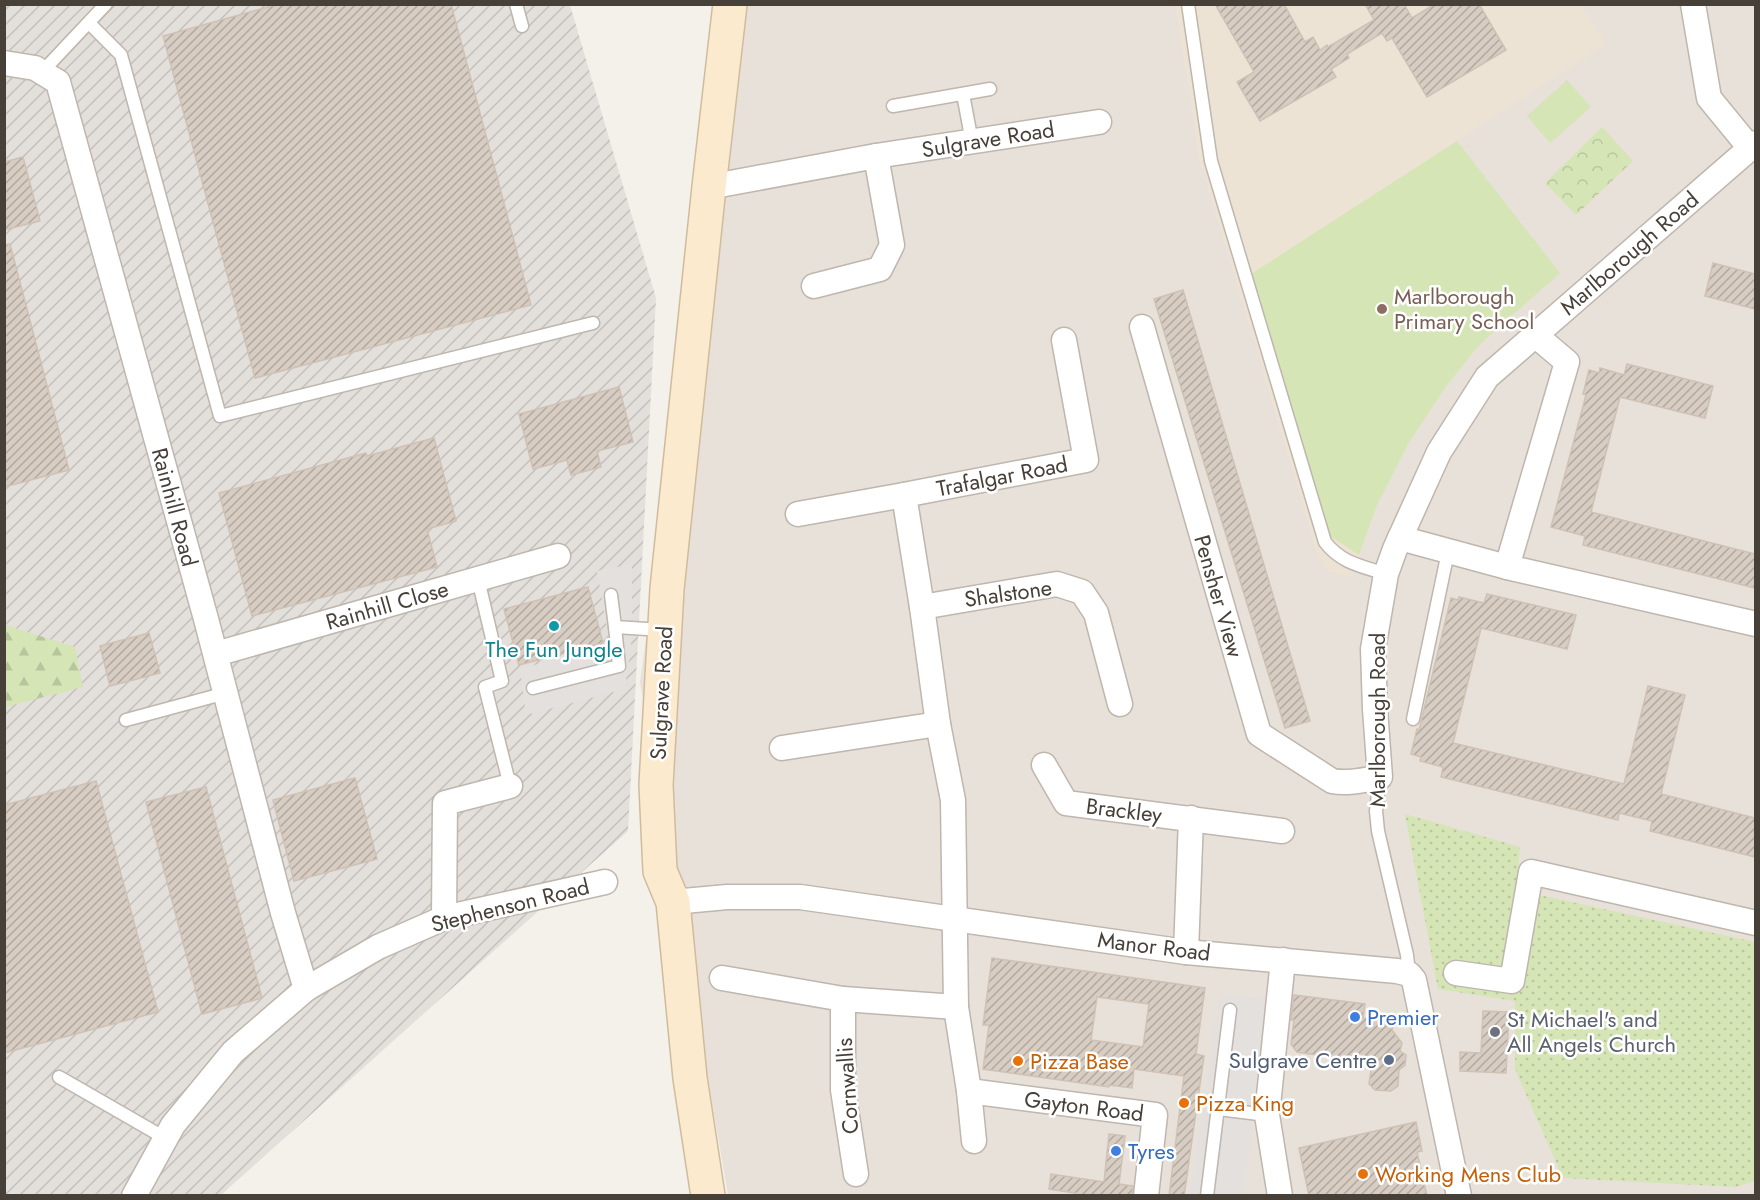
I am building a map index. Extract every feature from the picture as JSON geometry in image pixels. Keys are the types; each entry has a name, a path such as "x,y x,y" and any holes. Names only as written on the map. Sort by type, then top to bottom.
{"street":[{"name":"Sulgrave Road","path":"708,1196 690,1078 673,902 660,871 656,785 667,589 730,4"},
{"path":"1693,4 1709,98 1753,146"},
{"path":"4,63 35,68 42,72"},
{"name":"Rainhill Road","path":"42,72 58,82 216,654 283,914 306,989"},
{"name":"Sulgrave Road","path":"709,187 876,156 1099,122"},
{"name":"Marlborough Road","path":"1380,777 1373,649 1386,574 1439,452 1487,377 1753,146"},
{"path":"814,286 880,269 888,253 892,244 876,156"},
{"name":"Pensher View","path":"1142,327 1259,734 1332,781 1355,782 1380,777"},
{"path":"1508,567 1567,362 1535,335"},
{"name":"Trafalgar Road","path":"798,514 1086,460 1064,340"},
{"name":"Trafalgar Road","path":"904,495 938,724 953,800 955,919"},
{"path":"1400,538 1508,567 1755,624"},
{"name":"Rainhill Close","path":"216,654 558,556"},
{"name":"Shalstone","path":"922,607 1057,584 1082,592 1096,613 1120,704"},
{"path":"782,748 938,724"},
{"name":"Brackley","path":"1044,765 1066,803 1282,831"},
{"path":"444,918 446,803 510,786"},
{"name":"Brackley","path":"1186,952 1191,818"},
{"path":"1456,973 1512,981 1531,872 1755,923"},
{"name":"Stephenson Road","path":"134,1196 173,1125 233,1052 306,989 378,947 444,918 605,882"},
{"name":"Manor Road","path":"673,902 727,897 800,897 1186,952 1397,971 1409,974"},
{"path":"955,919 956,1007 974,1141"},
{"path":"1280,1196 1267,1115 1283,960"},
{"path":"1409,974 1414,980 1459,1196"},
{"path":"722,978 843,999 956,1007"},
{"name":"Cornwallis","path":"843,999 843,1090 856,1174"},
{"name":"Gayton Road","path":"969,1091 1155,1115 1146,1196"}],"lane":[{"path":"42,72 106,4"},
{"path":"516,4 522,26"},
{"path":"1188,4 1211,161 1325,542 1345,561 1386,574"},
{"path":"89,22 121,55 220,416 593,322"},
{"path":"893,106 990,89"},
{"path":"963,94 972,142"},
{"path":"1413,719 1449,552"},
{"path":"478,579 502,681 485,687 510,786"},
{"path":"533,688 619,666 611,595"},
{"path":"615,627 665,630"},
{"path":"126,720 226,693"},
{"name":"Marlborough Road","path":"1380,777 1376,811 1378,831 1407,955 1409,974"},
{"path":"1208,1196 1230,1010"},
{"path":"59,1077 165,1138"},
{"path":"1218,1108 1267,1115"}],"shaded area":[{"path":"5,5 570,5 656,298 628,831 221,1195 5,1196"},
{"path":"742,5 1755,5 1755,1195 728,1195 640,682 709,187"},
{"name":"Marlborough Primary School","path":"1175,5 1582,5 1606,44 1457,141 1560,273 1478,346 1445,388 1408,444 1389,480 1377,505 1352,578 1327,570 1317,553 1200,162"},
{"path":"632,564 632,637 625,689 526,715 520,669 610,645 597,571"},
{"path":"1220,995 1265,998 1244,1195 1190,1196"}],"green space":[{"path":"1567,80 1591,107 1550,143 1527,116"},
{"path":"1602,127 1633,161 1576,215 1545,183"},
{"path":"1457,141 1560,273 1478,346 1445,388 1408,444 1377,505 1359,555 1330,536 1251,274"},
{"path":"5,625 75,647 83,687 5,707"},
{"path":"1405,814 1520,847 1516,890 1755,942 1755,1181 1736,1187 1563,1178 1515,1069 1515,1001 1438,989"}],"building":[{"path":"279,4 451,4 531,305 255,378 163,36"},
{"path":"1215,4 1284,4 1305,42 1313,37 1320,50 1374,20 1365,4 1404,4 1412,18 1435,4 1479,4 1506,50 1427,97 1392,38 1387,41 1382,33 1347,54 1349,58 1331,69 1336,77 1260,121 1237,82 1254,72"},
{"path":"23,157 40,221 4,230 4,162"},
{"path":"10,244 69,470 4,487 4,245"},
{"path":"1713,263 1755,274 1755,309 1705,296"},
{"path":"1183,290 1310,721 1285,728 1154,299"},
{"path":"1627,364 1713,386 1705,418 1620,397 1591,512 1755,554 1755,588 1583,545 1585,536 1551,527 1586,395 1583,394 1589,370 1599,373 1600,368 1624,375"},
{"path":"619,387 633,442 597,451 601,467 571,475 567,460 533,469 519,414"},
{"path":"434,438 456,521 427,529 437,567 252,616 219,493 366,453 367,456"},
{"name":"The Fun Jungle","path":"588,587 603,643 519,665 504,609"},
{"path":"1487,594 1576,615 1567,649 1481,628 1453,743 1624,784 1648,686 1685,695 1661,794 1755,818 1755,857 1650,831 1652,821 1619,813 1618,820 1441,777 1443,767 1420,761 1421,757 1411,754 1451,598 1458,600 1459,597 1484,603"},
{"path":"149,633 160,673 110,686 100,646"},
{"path":"355,778 377,859 294,881 273,800"},
{"path":"96,781 158,1012 4,1053 4,805"},
{"path":"206,787 262,998 202,1014 146,802"},
{"path":"992,958 1205,988 1196,1054 1204,1056 1184,1196 1169,1196 1184,1076 1134,1069 1132,1088 1109,1085 1109,1087 983,1069 989,1025 983,1025","holes":["1097,997 1149,1004 1143,1047 1091,1040"]},
{"path":"1294,995 1365,1004 1363,1018 1394,1022 1392,1030 1402,1043 1400,1051 1406,1055 1405,1065 1399,1070 1398,1086 1391,1091 1375,1090 1369,1084 1372,1063 1297,1052 1291,1044"},
{"name":"St Michael's and All Angels Church","path":"1483,1011 1509,1012 1506,1073 1460,1071 1460,1052 1481,1053"},
{"name":"Working Mens Club","path":"1416,1122 1422,1151 1417,1152 1427,1196 1309,1196 1299,1148"},
{"path":"1109,1134 1125,1136 1119,1184 1133,1186 1132,1196 1075,1196 1075,1193 1049,1189 1051,1174 1104,1182"}],"place":[{"name":"Marlborough Primary School","path":"1382,309"},
{"name":"The Fun Jungle","path":"554,626"},
{"name":"Premier","path":"1355,1017"},
{"name":"St Michael's and All Angels Church","path":"1495,1032"},
{"name":"Sulgrave Centre","path":"1389,1060"},
{"name":"Pizza Base","path":"1018,1061"},
{"name":"Pizza King","path":"1184,1103"},
{"name":"Tyres","path":"1116,1151"},
{"name":"Working Mens Club","path":"1363,1174"}]}
